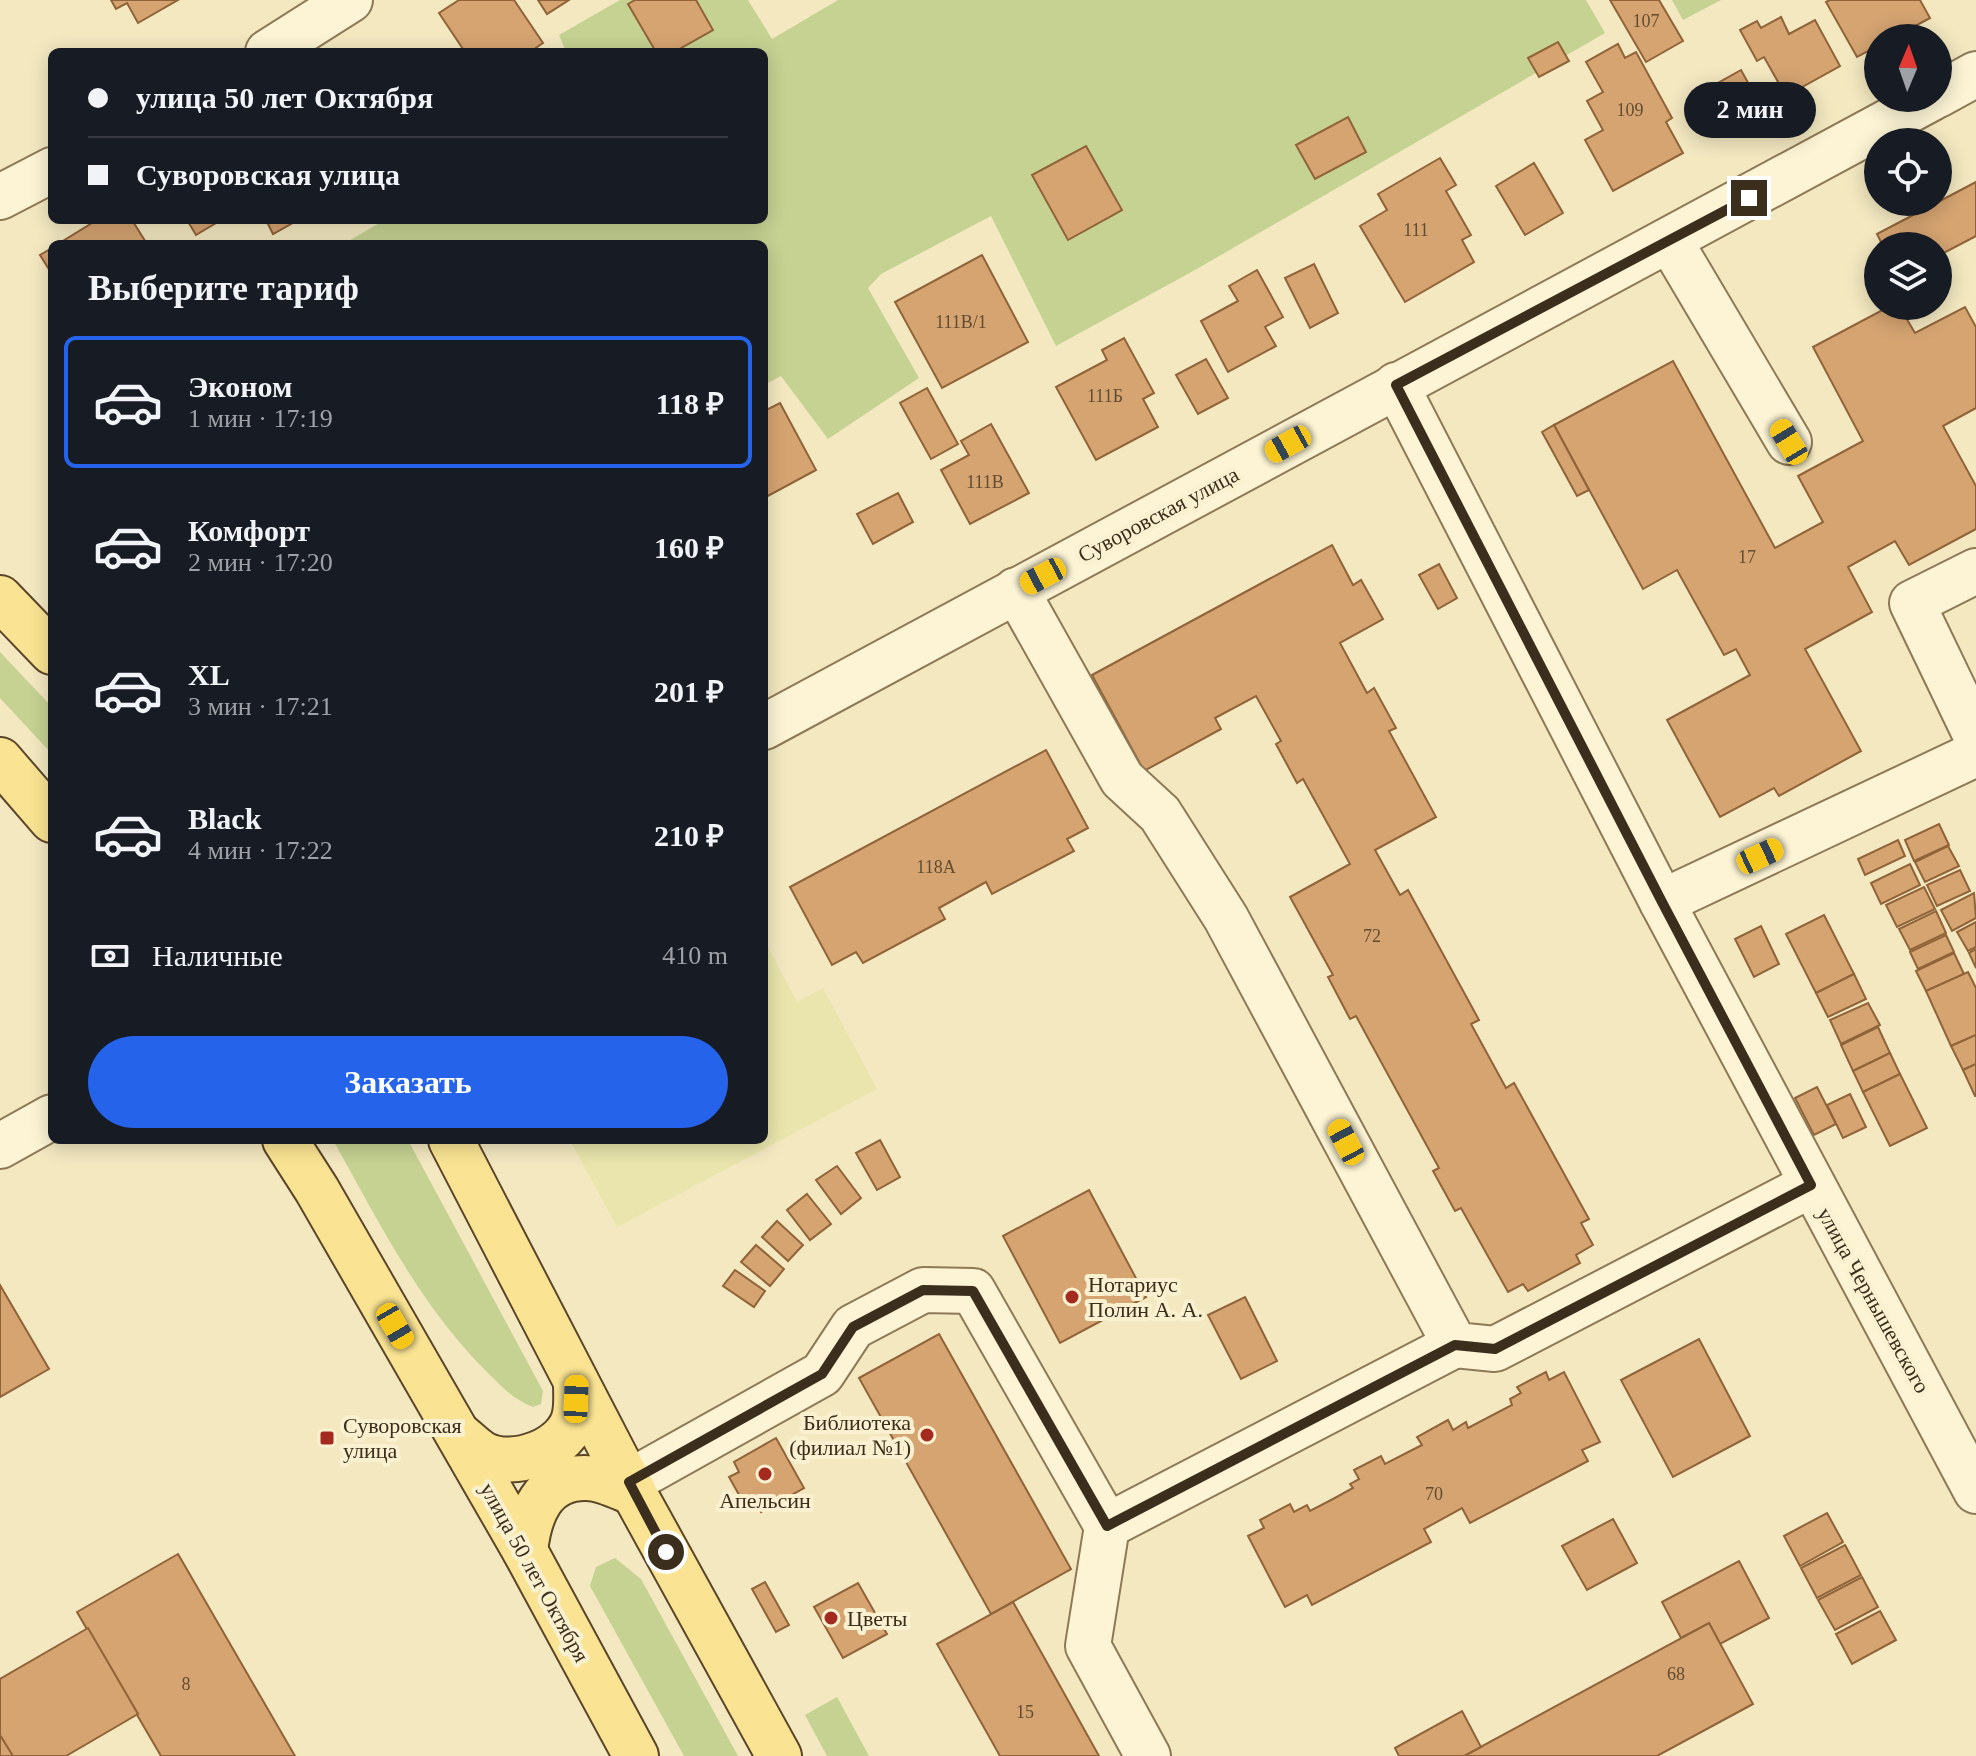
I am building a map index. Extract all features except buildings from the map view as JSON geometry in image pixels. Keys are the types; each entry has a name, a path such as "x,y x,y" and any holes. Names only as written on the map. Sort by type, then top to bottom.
{"main road":[{"path":"0,598 48,648"},
{"path":"0,760 48,815"},
{"name":"улица 50 лет Октября","path":"288,1144 525,1551 636,1756"},
{"path":"453,1144 631,1488 779,1756"},
{"path":"458,1434 484,1455 515,1460 542,1452 562,1437 575,1417 576,1382"},
{"path":"525,1551 528,1523 539,1502 557,1484 585,1478 631,1488"}],"street":[{"path":"274,48 350,0"},
{"path":"1952,87 1976,74"},
{"name":"Суворовская улица","path":"768,725 1906,112"},
{"path":"0,197 48,172"},
{"path":"1670,241 1789,442"},
{"name":"улица Чернышевского","path":"1396,385 1662,902 1976,1491"},
{"path":"1976,571 1912,603 1976,736"},
{"path":"1016,590 1122,779 1160,814 1226,918 1455,1345"},
{"path":"1662,902 1976,754"},
{"path":"0,1146 48,1119"},
{"path":"1107,1526 1455,1345 1495,1349 1811,1185"},
{"path":"631,1488 822,1374 853,1327 923,1290 973,1291 1107,1526 1088,1646 1148,1756"}],"shaded area":[{"path":"768,948 797,1002 823,988 877,1089 617,1227 572,1144 768,1144"}],"green space":[{"path":"620,0 748,0 772,39 838,0 1586,0 1605,33 1195,270 1056,346 991,216 881,274 868,288 919,378 828,439 781,376 768,383 768,240 350,240 378,224 768,224 768,48 564,48 559,35"},
{"path":"1672,0 1721,0 1683,20"},
{"path":"0,652 48,703 48,750 0,698"},
{"path":"335,1144 410,1144 543,1391 541,1404 533,1407 510,1394 465,1349 422,1293"},
{"path":"615,1558 641,1579 738,1756 684,1756 590,1586 596,1567"},
{"path":"837,1697 869,1756 827,1756 805,1715"}],"place":[{"name":"Нотариус Полин А. А.","path":"1072,1297"},
{"name":"Библиотека (филиал №1)","path":"927,1435"},
{"name":"Суворовская улица","path":"327,1438"},
{"name":"Апельсин","path":"765,1474"},
{"name":"Цветы","path":"831,1618"}],"route":[{"path":"666,1552 629,1482 822,1374 853,1327 923,1290 973,1291 1107,1526 1455,1345 1495,1349 1811,1185 1396,385 1749,198"}]}
